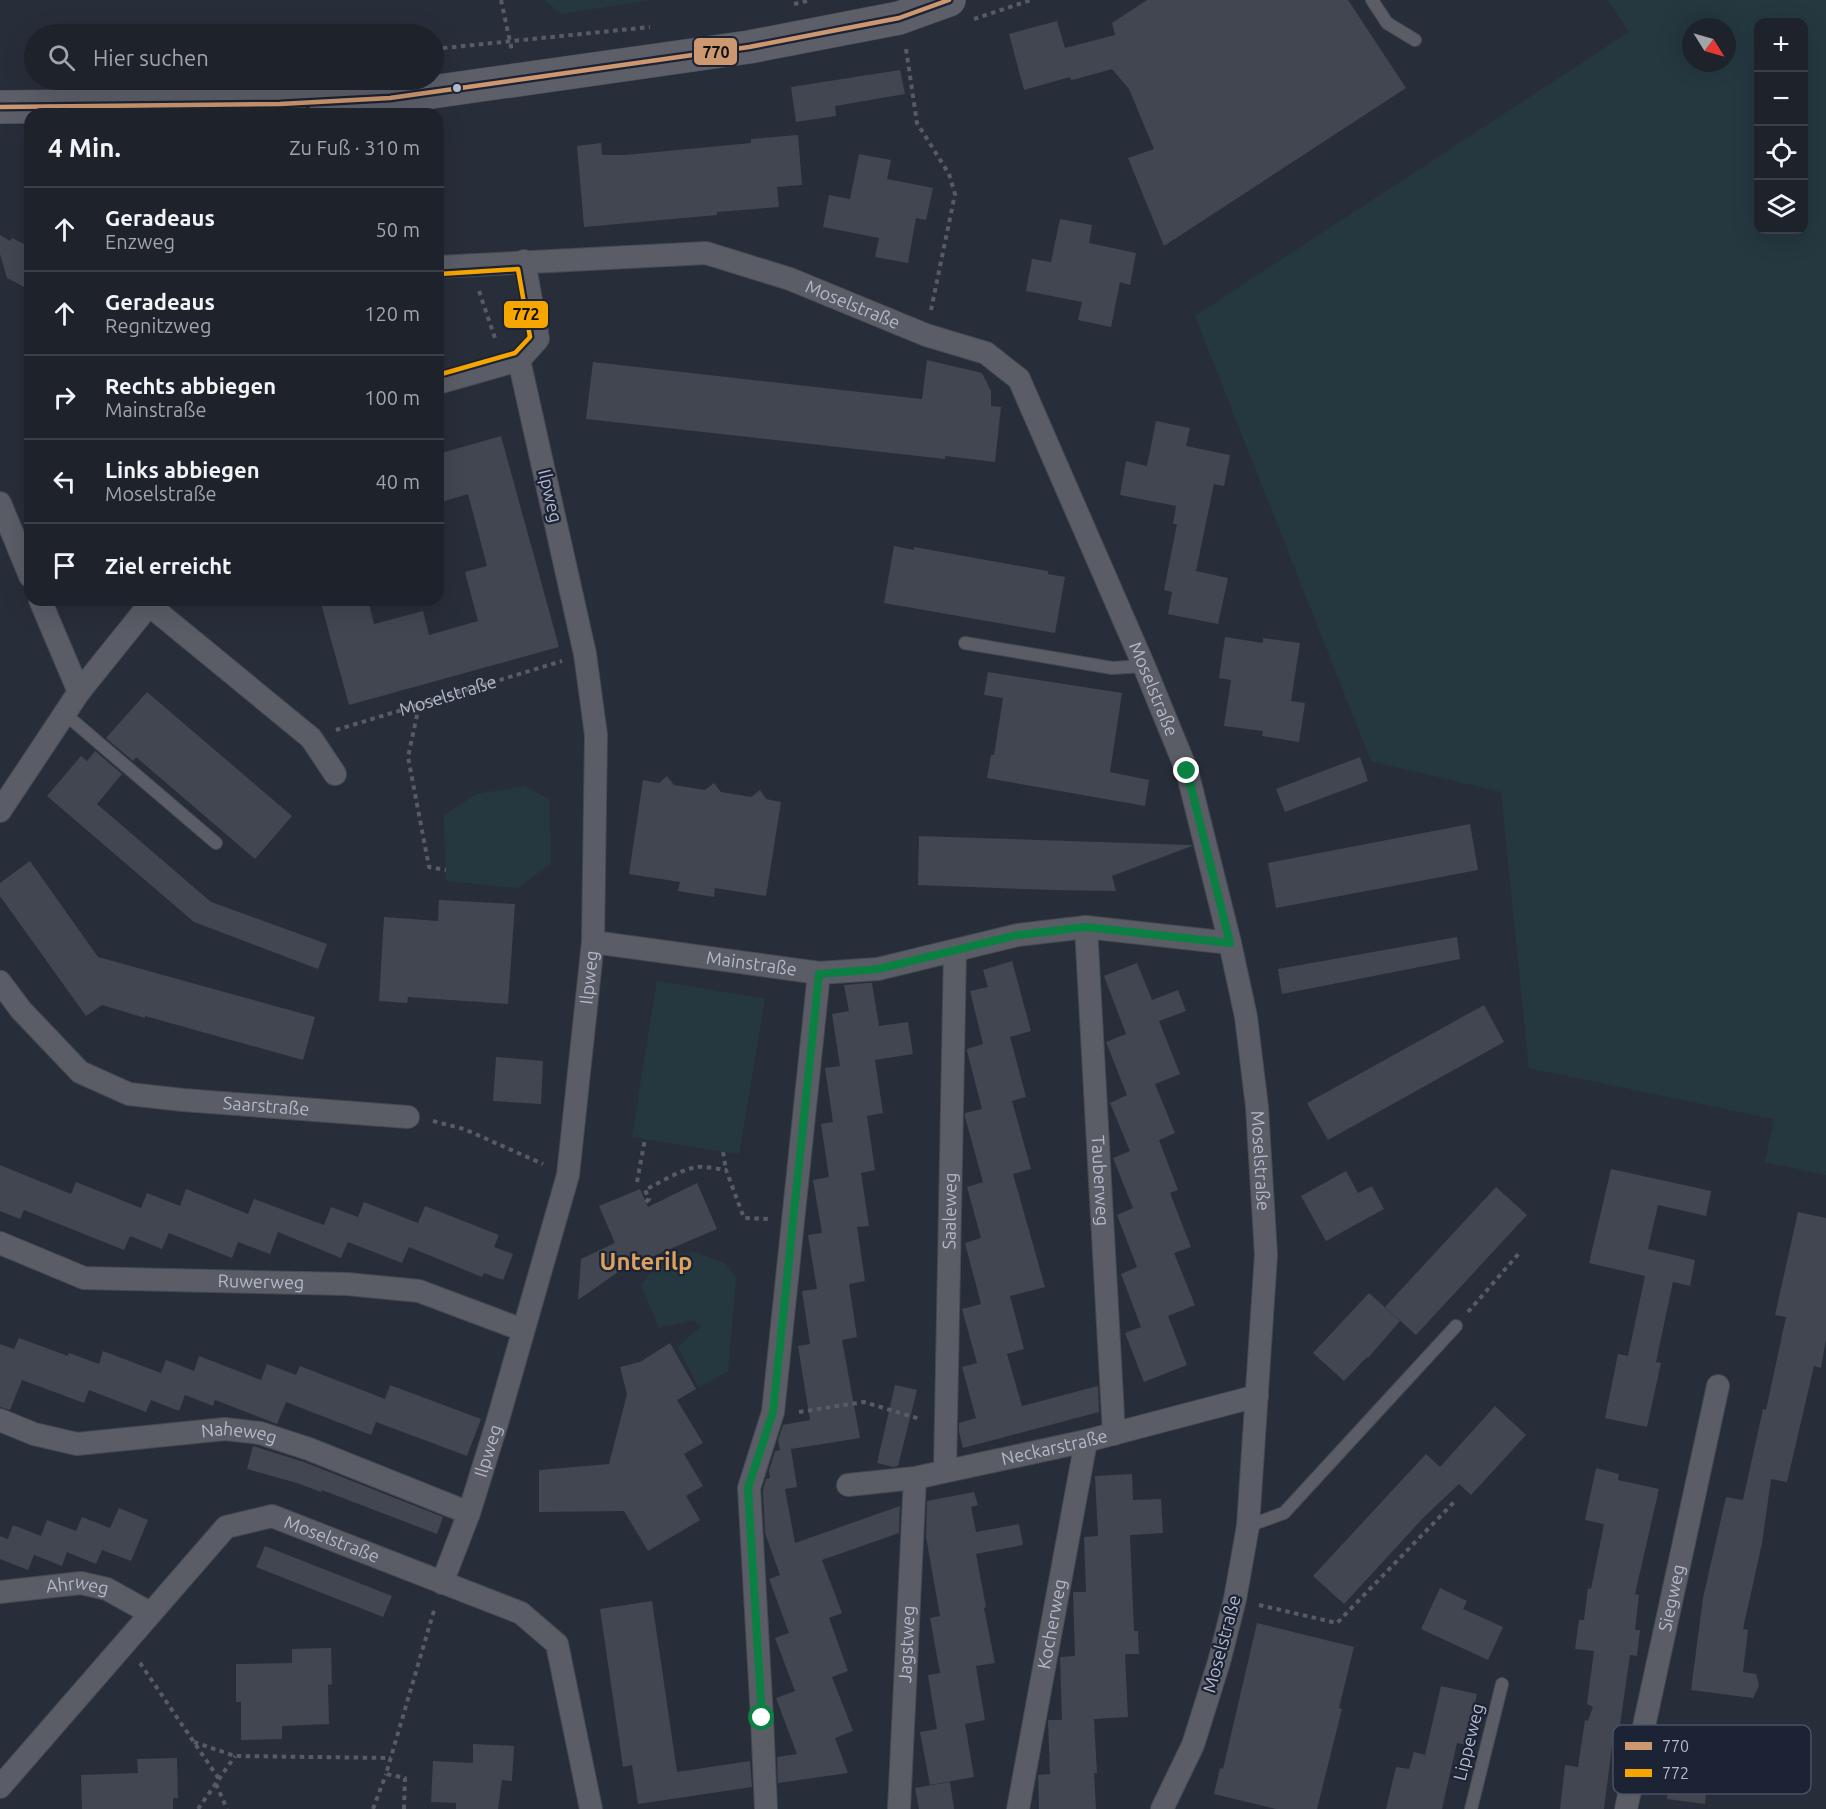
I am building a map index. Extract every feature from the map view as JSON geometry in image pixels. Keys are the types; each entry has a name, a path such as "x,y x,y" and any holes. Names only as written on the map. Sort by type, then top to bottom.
{"main road":[{"path":"0,107 307,108 523,80 748,47 899,18 949,0"}],"street":[{"name":"Moselstraße","path":"444,267 706,253 790,279 926,334 986,353 1019,379 1144,666 1187,771 1246,1017 1258,1119 1266,1255 1248,1526 1235,1599 1219,1662 1193,1745 1162,1809"},
{"path":"444,381 511,362 538,339 524,261"},
{"name":"Ilpweg","path":"442,1582 469,1513 497,1424 568,1175 593,942 596,735 585,654 511,362"},
{"path":"2,515 24,563"},
{"path":"43,606 79,692"},
{"path":"0,812 79,692 148,606"},
{"path":"156,606 311,738 335,774"},
{"name":"Mainstraße","path":"593,942 819,974 878,969 1018,935 1086,927 1230,943"},
{"name":"Tauberweg","path":"1086,927 1114,1434"},
{"name":"Saaleweg","path":"945,1471 955,951"},
{"path":"765,1809 762,1718 748,1488 772,1416 819,974"},
{"name":"Saarstraße","path":"0,981 21,1010 80,1072 129,1094 408,1117"},
{"name":"Ruwerweg","path":"0,1243 84,1278 347,1284 419,1291 523,1330"},
{"name":"Siegweg","path":"1644,1725 1718,1386"},
{"name":"Neckarstraße","path":"848,1485 915,1479 1086,1441 1257,1396"},
{"name":"Naheweg","path":"0,1420 34,1434 77,1444 225,1429 260,1433 309,1449 469,1513"},
{"name":"Kocherweg","path":"1017,1809 1086,1441"},
{"name":"Jagstweg","path":"899,1809 915,1479"},
{"name":"Moselstraße","path":"0,1787 8,1766 150,1613 226,1527 272,1516 521,1613 557,1644 591,1809"},
{"name":"Ahrweg","path":"0,1592 81,1583 107,1589 150,1613"},
{"name":"Siegweg","path":"1626,1809 1629,1794"}],"lane":[{"path":"1372,0 1387,23 1414,40"},
{"path":"965,643 1112,668 1144,666"},
{"path":"65,714 216,843"},
{"path":"1248,1526 1284,1514 1456,1326"},
{"name":"Lippeweg","path":"1471,1809 1502,1684"}],"path":[{"path":"501,0 509,42 523,80"},
{"path":"789,5 811,0"},
{"path":"444,48 652,27"},
{"path":"905,41 917,123 949,174 955,194 926,334"},
{"path":"468,266 511,362"},
{"name":"Moselstraße","path":"311,738 585,654"},
{"path":"419,705 408,757 429,867 446,870"},
{"path":"408,1117 464,1129 568,1175"},
{"path":"637,1182 645,1139"},
{"path":"723,1152 726,1170 744,1218 794,1221"},
{"path":"646,1202 649,1199 645,1190 675,1175 698,1167 726,1170"},
{"path":"1456,1326 1521,1251"},
{"path":"772,1416 864,1402 945,1427"},
{"path":"1235,1599 1337,1623 1455,1501"},
{"path":"373,1809 391,1758 435,1606"},
{"path":"142,1666 194,1742 217,1781 227,1809"},
{"path":"194,1742 235,1756 391,1758"},
{"path":"198,1809 235,1756"},
{"path":"386,1774 405,1778 404,1809"}],"shaded area":[{"path":"544,0 650,0 562,14"},
{"path":"1608,0 1826,0 1826,1175 1765,1162 1774,1119 1529,1068 1501,792 1371,761 1195,316 1629,32"},
{"path":"524,786 549,799 551,863 518,888 446,881 444,815 477,794"},
{"path":"657,981 765,999 739,1154 632,1137"},
{"path":"694,1252 725,1263 736,1278 728,1371 699,1388 678,1347 701,1326 694,1320 659,1328 641,1285 663,1261 676,1255"}],"building":[{"path":"1147,0 1348,0 1406,88 1164,246 1128,158 1154,149 1129,89 1112,69 1071,80 1070,77 1024,90 1009,34 1057,21 1065,48 1115,35 1112,23"},
{"path":"900,70 905,94 835,106 836,116 796,122 791,87"},
{"path":"798,135 802,185 777,187 779,207 584,227 577,146 601,143 602,155 625,155 751,143 751,139"},
{"path":"859,154 891,160 887,179 933,188 926,220 916,218 908,263 875,257 879,238 823,227 829,195 850,199"},
{"path":"1060,219 1092,225 1089,243 1136,253 1130,285 1120,282 1111,327 1078,320 1082,302 1026,291 1032,259 1051,262"},
{"path":"0,235 10,241 12,238 24,244 24,287 7,278 0,254"},
{"path":"927,360 982,373 991,391 991,406 1001,407 995,462 945,456 945,459 586,419 593,362 922,399"},
{"path":"1156,421 1190,428 1186,446 1230,455 1224,486 1214,484 1196,571 1228,578 1218,624 1168,614 1172,592 1164,590 1177,524 1173,524 1176,506 1120,495 1126,461 1147,466"},
{"path":"501,436 559,647 349,705 322,606 370,606 374,624 423,611 429,635 478,621 465,572 487,566 468,494 444,501 444,452"},
{"path":"894,546 914,550 914,547 1048,571 1048,574 1065,577 1055,633 884,603"},
{"path":"1225,637 1263,643 1263,638 1300,643 1291,701 1305,703 1299,742 1262,736 1263,731 1224,726 1231,680 1219,678"},
{"path":"988,672 1122,693 1110,772 1149,780 1145,806 987,778 991,755 994,755 1003,698 984,695"},
{"path":"147,692 292,816 255,859 136,757 133,761 106,738"},
{"path":"95,751 122,774 97,804 211,902 327,944 318,969 194,922 47,796 81,756 87,761"},
{"path":"1360,757 1368,781 1285,812 1276,789"},
{"path":"667,776 674,785 705,790 714,783 721,792 751,797 760,790 766,799 781,802 766,896 715,888 714,897 678,891 680,882 629,874 643,780 659,783"},
{"path":"1470,824 1478,870 1276,908 1268,863"},
{"path":"919,836 1192,846 1112,876 1116,891 1052,890 918,885"},
{"path":"30,861 98,957 315,1017 303,1060 102,1005 86,1016 0,896 0,883"},
{"path":"439,900 515,904 508,1004 408,997 407,1003 379,1001 384,917 438,921"},
{"path":"1457,937 1460,959 1282,994 1278,969"},
{"path":"1012,961 1031,1031 1010,1037 1026,1097 1012,1101 1031,1169 1013,1174 1045,1287 1010,1296 1024,1349 1007,1354 1022,1406 1098,1386 1099,1412 963,1448 959,1423 976,1418 962,1367 977,1363 962,1309 981,1304 965,1243 981,1238 967,1187 983,1182 965,1117 965,1113 982,1109 967,1051 967,1049 983,1044 970,991 988,987 983,970"},
{"path":"1137,963 1152,1000 1178,990 1186,1011 1159,1021 1180,1074 1155,1084 1175,1133 1159,1140 1178,1190 1170,1193 1191,1247 1174,1253 1195,1305 1168,1316 1187,1365 1144,1382 1125,1333 1141,1327 1121,1274 1137,1267 1117,1215 1133,1208 1113,1158 1130,1151 1110,1103 1127,1095 1106,1042 1126,1034 1104,976"},
{"path":"872,983 879,1026 908,1022 913,1054 875,1060 883,1113 867,1116 875,1170 861,1173 869,1226 857,1227 865,1281 849,1284 857,1337 842,1340 860,1438 791,1449 797,1487 785,1489 795,1543 900,1506 899,1533 822,1560 842,1613 829,1618 848,1671 832,1677 853,1731 835,1738 848,1773 778,1783 777,1757 797,1754 776,1698 795,1691 775,1638 789,1633 769,1579 780,1575 765,1533 763,1490 766,1479 770,1478 769,1471 775,1451 780,1450 778,1440 783,1425 810,1420 798,1346 810,1344 802,1291 817,1289 808,1235 822,1233 813,1180 829,1177 821,1124 833,1122 825,1068 840,1066 832,1014 849,1011 844,985"},
{"path":"1484,1005 1504,1042 1328,1140 1307,1103"},
{"path":"496,1057 543,1061 541,1104 493,1101"},
{"path":"0,1165 71,1194 76,1182 141,1208 147,1193 180,1206 186,1189 248,1214 254,1199 324,1225 331,1207 358,1217 364,1202 418,1223 425,1206 499,1235 494,1247 513,1254 503,1280 484,1273 482,1277 409,1247 402,1263 348,1242 341,1258 278,1232 270,1254 238,1242 232,1258 169,1233 162,1249 130,1236 124,1250 24,1210 20,1219 0,1211"},
{"path":"1611,1169 1711,1191 1706,1216 1658,1205 1648,1249 1695,1260 1690,1286 1673,1282 1656,1362 1661,1363 1647,1427 1605,1418 1618,1354 1628,1356 1645,1276 1589,1263"},
{"path":"1346,1171 1358,1193 1372,1186 1384,1209 1326,1241 1301,1196"},
{"path":"697,1183 717,1229 621,1270 578,1300 581,1259 615,1243 599,1206 640,1189 648,1207"},
{"path":"1496,1187 1527,1215 1416,1335 1385,1307"},
{"path":"1798,1212 1826,1218 1826,1339 1821,1368 1814,1366 1787,1482 1771,1479 1762,1543 1743,1629 1748,1630 1743,1672 1756,1674 1759,1686 1753,1698 1691,1690 1703,1598 1726,1497 1743,1500 1763,1409 1766,1410 1786,1317 1775,1315"},
{"path":"1369,1293 1400,1321 1368,1358 1344,1381 1313,1353"},
{"path":"19,1338 68,1356 69,1353 99,1364 103,1351 161,1373 166,1360 194,1371 199,1356 261,1380 267,1364 296,1375 300,1366 385,1399 390,1385 481,1419 467,1456 376,1422 371,1435 286,1402 277,1424 215,1400 213,1406 185,1395 179,1411 151,1400 146,1412 89,1390 84,1403 22,1380 10,1410 0,1407 0,1344 14,1349"},
{"path":"670,1343 696,1389 677,1400 703,1443 684,1454 703,1486 686,1496 700,1520 648,1551 624,1511 539,1512 539,1470 609,1464 627,1394 620,1367 640,1362"},
{"path":"895,1385 917,1390 898,1466 893,1467 877,1463"},
{"path":"1495,1406 1526,1435 1471,1495 1459,1484 1424,1517 1344,1604 1313,1576 1426,1454 1440,1467"},
{"path":"253,1446 304,1462 443,1517 437,1534 322,1490 321,1492 247,1469"},
{"path":"1596,1468 1619,1474 1618,1480 1659,1489 1635,1594 1639,1595 1635,1630 1640,1630 1637,1656 1630,1655 1620,1725 1613,1725 1604,1809 1560,1809 1565,1765 1578,1767 1585,1720 1588,1721 1593,1707 1587,1704 1594,1651 1575,1649 1579,1620 1584,1620 1588,1588 1591,1589 1604,1524 1585,1520"},
{"path":"1132,1474 1133,1500 1161,1499 1163,1533 1130,1535 1134,1631 1138,1631 1139,1654 1125,1654 1128,1717 1094,1719 1096,1809 1039,1809 1038,1775 1050,1774 1048,1720 1062,1720 1060,1657 1075,1656 1073,1592 1086,1592 1084,1537 1098,1536 1095,1476"},
{"path":"974,1492 978,1505 971,1507 976,1532 1019,1524 1023,1545 976,1554 995,1663 976,1666 985,1720 965,1724 974,1777 930,1785 920,1732 937,1729 928,1675 940,1673 930,1618 940,1616 926,1537 927,1501"},
{"path":"119,1508 148,1520 131,1561 102,1550 96,1564 67,1552 62,1566 34,1555 28,1570 0,1559 0,1536 8,1539 13,1525 41,1536 47,1520 76,1531 82,1517 110,1528"},
{"path":"265,1546 392,1596 383,1617 256,1567"},
{"path":"1440,1588 1467,1601 1463,1609 1503,1627 1488,1660 1421,1629"},
{"path":"652,1601 677,1772 750,1761 752,1787 638,1804 632,1765 623,1767 600,1609"},
{"path":"1257,1623 1354,1647 1339,1708 1342,1709 1317,1809 1276,1809 1214,1794 1220,1768 1223,1769"},
{"path":"331,1648 332,1684 328,1685 329,1724 282,1726 282,1739 241,1740 241,1702 236,1702 236,1664 292,1663 292,1649"},
{"path":"1441,1686 1477,1694 1466,1745 1457,1743 1442,1809 1386,1809 1396,1767 1409,1769 1414,1752 1425,1755"},
{"path":"473,1744 514,1746 512,1781 502,1780 498,1809 456,1809 456,1803 431,1802 433,1761 473,1763"},
{"path":"177,1758 178,1798 173,1798 173,1809 82,1809 81,1775 138,1773 137,1759"},
{"path":"950,1782 954,1809 919,1809 915,1788"},
{"path":"1668,1794 1706,1794 1705,1804 1667,1799"}],"transit line":[{"name":"770","path":"0,107 280,104 390,98 749,47 899,18 949,0"},
{"name":"772","path":"444,274 518,269 530,337 515,353 444,373"}],"district":[{"name":"Unterilp","path":"646,1262"}],"route":[{"path":"762,1718 748,1488 773,1412 819,974 878,969 1018,935 1086,927 1230,943 1187,771"}]}
